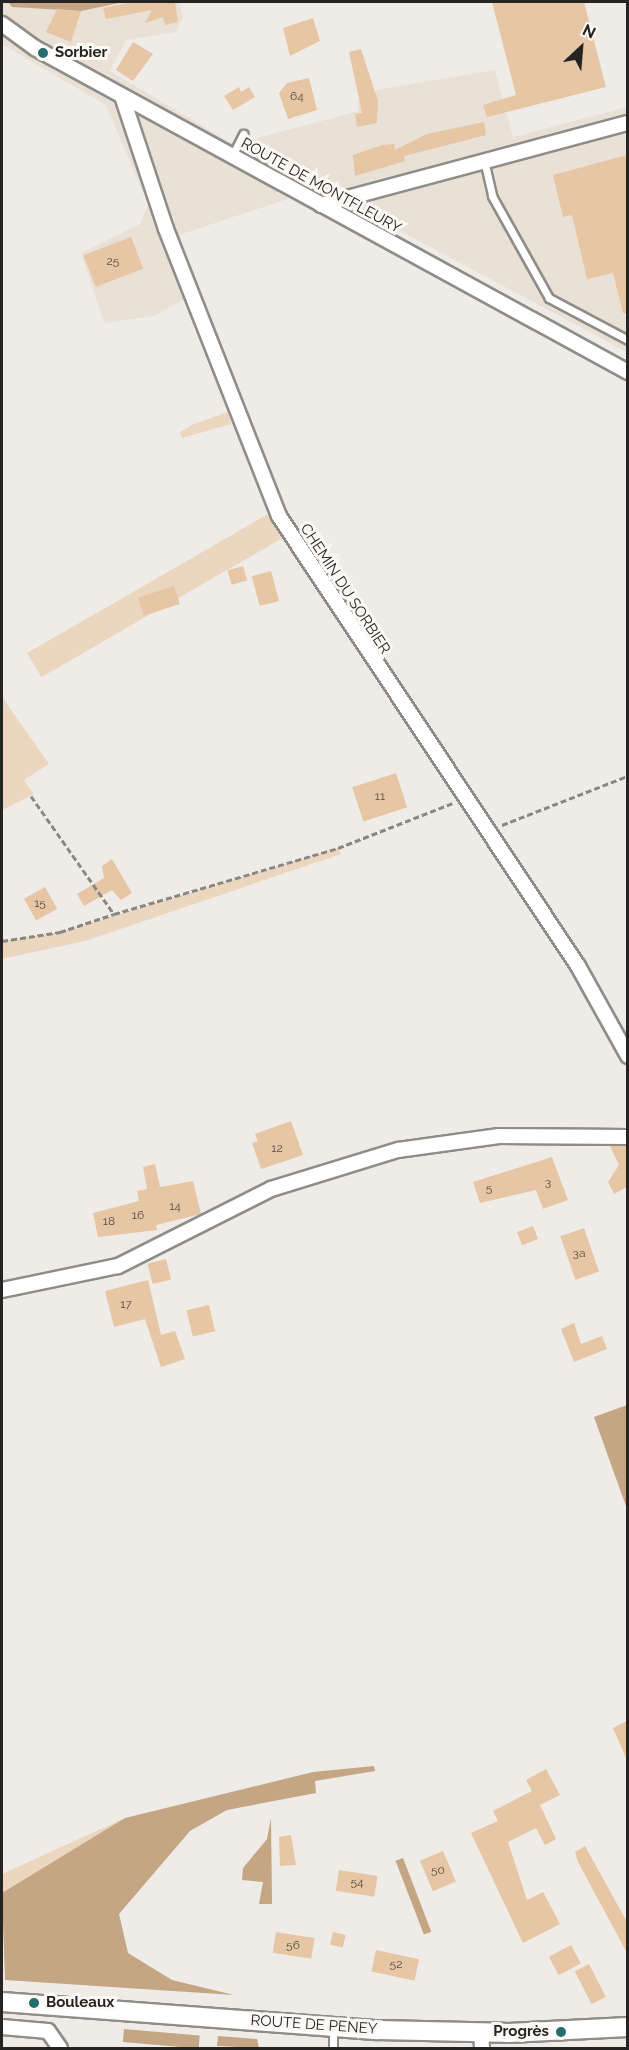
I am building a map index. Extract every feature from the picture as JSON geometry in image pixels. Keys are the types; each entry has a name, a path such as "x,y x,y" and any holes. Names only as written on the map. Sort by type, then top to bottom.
{"main road":[{"name":"ROUTE DE PENEY","path":"2,2002 333,2027 482,2041 627,2027"}],"street":[{"name":"ROUTE DE MONTFLEURY","path":"2,24 26,44 627,372"},
{"name":"CHEMIN DU SORBIER","path":"122,96 166,229 270,496 464,799 578,966 627,1056"},
{"path":"321,205 627,123"},
{"path":"2,1290 118,1266 271,1189 398,1150 499,1136 627,1137"},
{"path":"2,2027 48,2031 60,2049"}],"lane":[{"path":"232,156 243,135"},
{"path":"484,160 492,196 549,298 627,340"},
{"path":"333,2027 333,2049"}],"path":[{"path":"488,834 535,807 627,776"},
{"path":"31,796 114,914"},
{"path":"2,941 60,932 338,848 464,799"}],"shaded area":[{"path":"2,2 179,2 183,17 176,32 126,40 110,71 243,150 261,137 359,111 357,100 376,95 375,90 495,70 513,137 627,107 627,352 320,188 179,235 199,291 154,316 104,323 81,253 140,224 148,204 106,105 2,44"},
{"path":"8,2 124,2 81,11 12,7"},
{"path":"228,412 231,424 182,438 180,432 194,424"},
{"path":"268,514 282,538 41,677 27,653"},
{"path":"2,697 49,764 24,780 34,794 2,810"},
{"path":"338,848 341,854 85,941 2,959 2,941 60,932"},
{"path":"628,1405 627,1509 594,1417"},
{"path":"374,1766 375,1771 315,1781 316,1793 227,1810 190,1831 119,1914 128,1953 172,1980 234,1995 5,1980 2,1893 125,1818 313,1772"},
{"path":"125,1818 98,1836 2,1893 2,1874"},
{"path":"271,1818 272,1904 259,1904 263,1882 242,1880 243,1868 267,1839"},
{"path":"403,1858 431,1932 424,1935 396,1861"},
{"path":"124,2029 200,2036 199,2048 123,2042"},
{"path":"218,2036 257,2039 259,2048 217,2046"}],"building":[{"path":"133,2 175,2 178,22 165,25 163,17 145,23 152,10 106,19 103,8"},
{"path":"492,2 584,2 606,87 487,117 483,105 516,95"},
{"path":"57,9 81,11 71,42 46,32"},
{"path":"313,18 320,41 290,56 283,28"},
{"path":"133,42 153,54 133,81 116,70"},
{"path":"361,49 378,101 377,123 357,127 355,114 362,113 349,52"},
{"path":"309,78 317,110 288,119 279,93 287,83"},
{"path":"239,87 241,92 249,87 255,97 233,110 224,96"},
{"path":"484,122 486,135 404,156 405,161 355,176 353,155 382,145 394,144 395,150 427,134"},
{"path":"627,155 627,313 623,313 613,273 587,279 572,215 563,217 553,175"},
{"path":"131,237 143,269 96,287 83,255"},
{"path":"243,566 247,580 232,585 228,570"},
{"path":"271,571 279,601 260,606 252,576"},
{"path":"174,586 180,604 144,616 138,598"},
{"path":"396,773 407,807 363,821 352,787"},
{"path":"112,859 132,893 121,900 112,890 84,906 77,894 104,878 102,866"},
{"path":"45,887 57,909 36,921 24,899"},
{"path":"291,1121 303,1155 261,1169 252,1143 258,1141 255,1134"},
{"path":"610,1146 627,1146 627,1187 614,1194 608,1182 619,1165"},
{"path":"552,1157 568,1200 543,1209 536,1190 480,1203 473,1182"},
{"path":"155,1164 160,1187 193,1181 201,1214 156,1225 157,1230 98,1237 93,1213 139,1201 137,1191 147,1189 143,1167"},
{"path":"533,1226 538,1239 522,1245 517,1232"},
{"path":"584,1228 599,1271 575,1280 560,1236"},
{"path":"166,1259 171,1279 153,1284 148,1264"},
{"path":"148,1280 161,1335 175,1331 185,1359 161,1367 145,1319 114,1327 105,1291"},
{"path":"209,1305 215,1331 193,1336 187,1310"},
{"path":"574,1323 581,1344 602,1336 607,1349 574,1362 561,1329"},
{"path":"627,1721 627,1760 613,1728"},
{"path":"546,1769 560,1795 540,1805 556,1839 545,1845 536,1828 508,1842 527,1900 543,1892 560,1924 523,1943 471,1833 498,1821 493,1811 532,1791 526,1780"},
{"path":"291,1835 296,1865 280,1866 279,1837"},
{"path":"585,1846 627,1922 627,1953 578,1862 575,1852"},
{"path":"443,1851 456,1881 433,1891 420,1861"},
{"path":"339,1870 378,1876 374,1897 336,1891"},
{"path":"276,1932 315,1938 311,1959 273,1953"},
{"path":"333,1932 346,1935 343,1948 330,1945"},
{"path":"571,1945 581,1964 559,1975 549,1957"},
{"path":"376,1950 419,1959 414,1981 371,1972"},
{"path":"589,1964 606,1997 592,2004 575,1971"}],"place":[{"name":"Sorbier","path":"43,53"},
{"name":"Bouleaux","path":"34,2003"},
{"name":"Progrès","path":"561,2032"}]}
